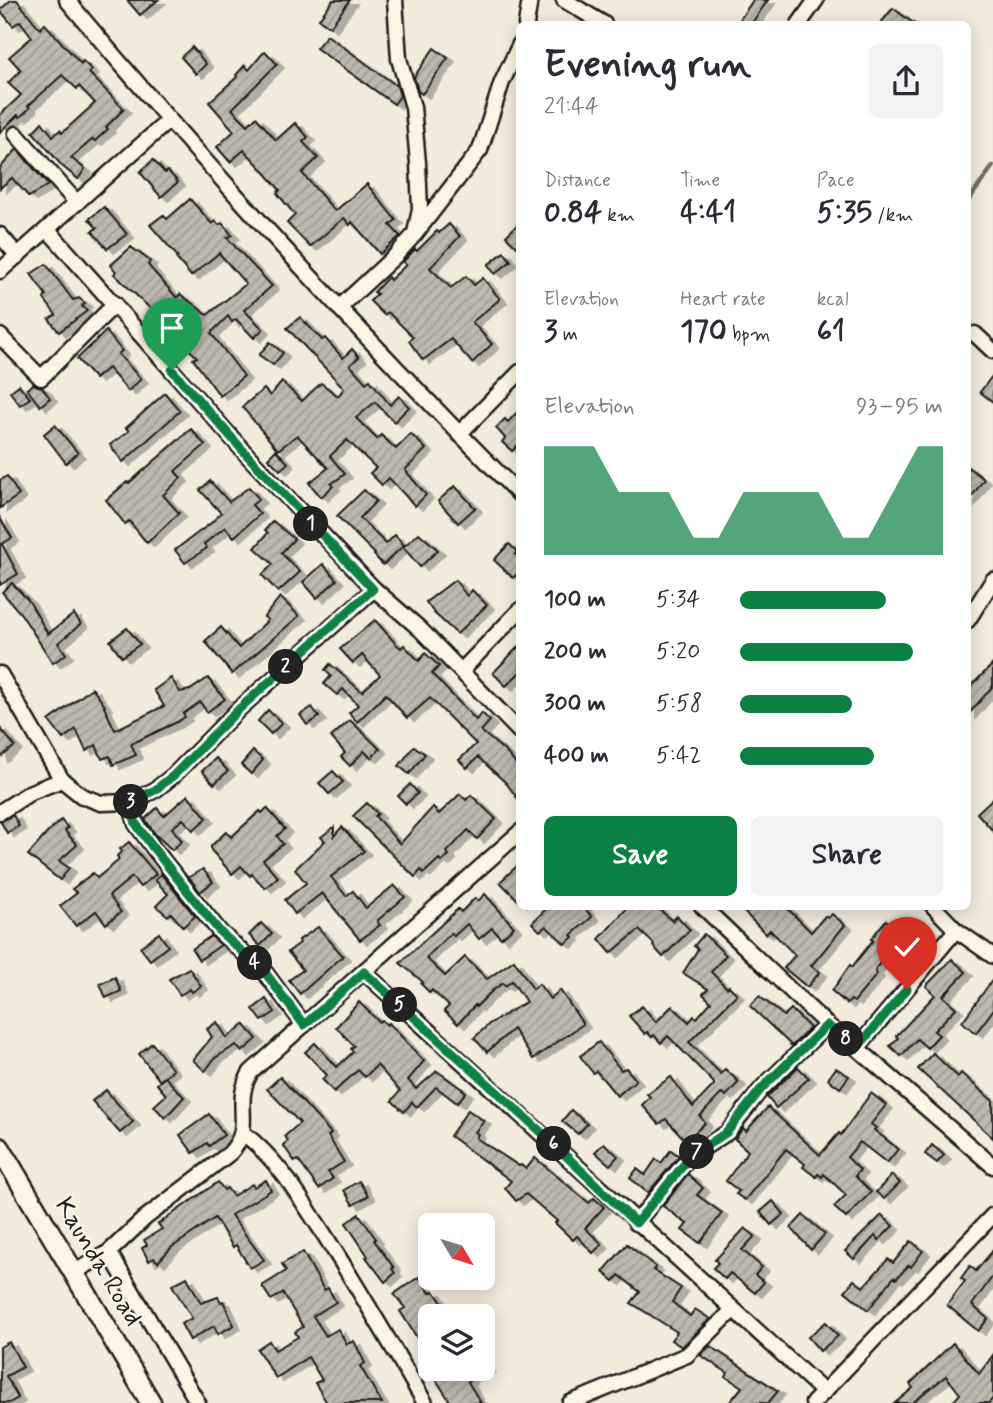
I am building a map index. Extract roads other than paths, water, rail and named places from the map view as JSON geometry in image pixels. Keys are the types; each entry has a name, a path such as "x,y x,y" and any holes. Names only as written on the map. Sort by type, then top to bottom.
{"main road":[{"name":"Kaunda Road","path":"0,1148 151,1403"}],"street":[{"path":"67,0 168,121 339,308 516,491"},
{"path":"395,0 399,59 413,107 418,163 420,209 415,234"},
{"path":"526,21 530,0"},
{"path":"564,0 599,21"},
{"path":"801,21 816,0"},
{"path":"339,308 415,234 480,150 502,82 516,52"},
{"path":"0,271 168,121"},
{"path":"16,134 77,203"},
{"path":"48,230 247,455 373,589 420,629 516,728"},
{"path":"0,235 18,256"},
{"path":"0,336 41,377 115,304"},
{"path":"975,334 993,351"},
{"path":"459,434 516,376"},
{"path":"971,615 993,580"},
{"path":"0,674 61,780 82,796 102,803 130,802 155,790 174,775 239,709 373,589"},
{"path":"461,671 516,614"},
{"path":"0,811 31,792 61,780"},
{"path":"130,802 136,824 154,849 220,932 264,971 304,1025"},
{"path":"73,1273 109,1252 145,1218 230,1153 239,1144 243,1133 241,1097 243,1084 251,1072 516,836"},
{"path":"706,910 827,1025 993,1166"},
{"path":"937,910 956,930 993,957"},
{"path":"857,1048 956,930"},
{"path":"364,972 824,1392"},
{"path":"636,1223 691,1156 727,1132 762,1088 827,1025"},
{"path":"243,1133 263,1148 279,1166 354,1280 425,1403"},
{"path":"813,1403 993,1215"},
{"path":"109,1252 198,1403"},
{"path":"570,1403 687,1355 733,1310"}],"waterway":[{"path":"971,197 993,166"}]}
